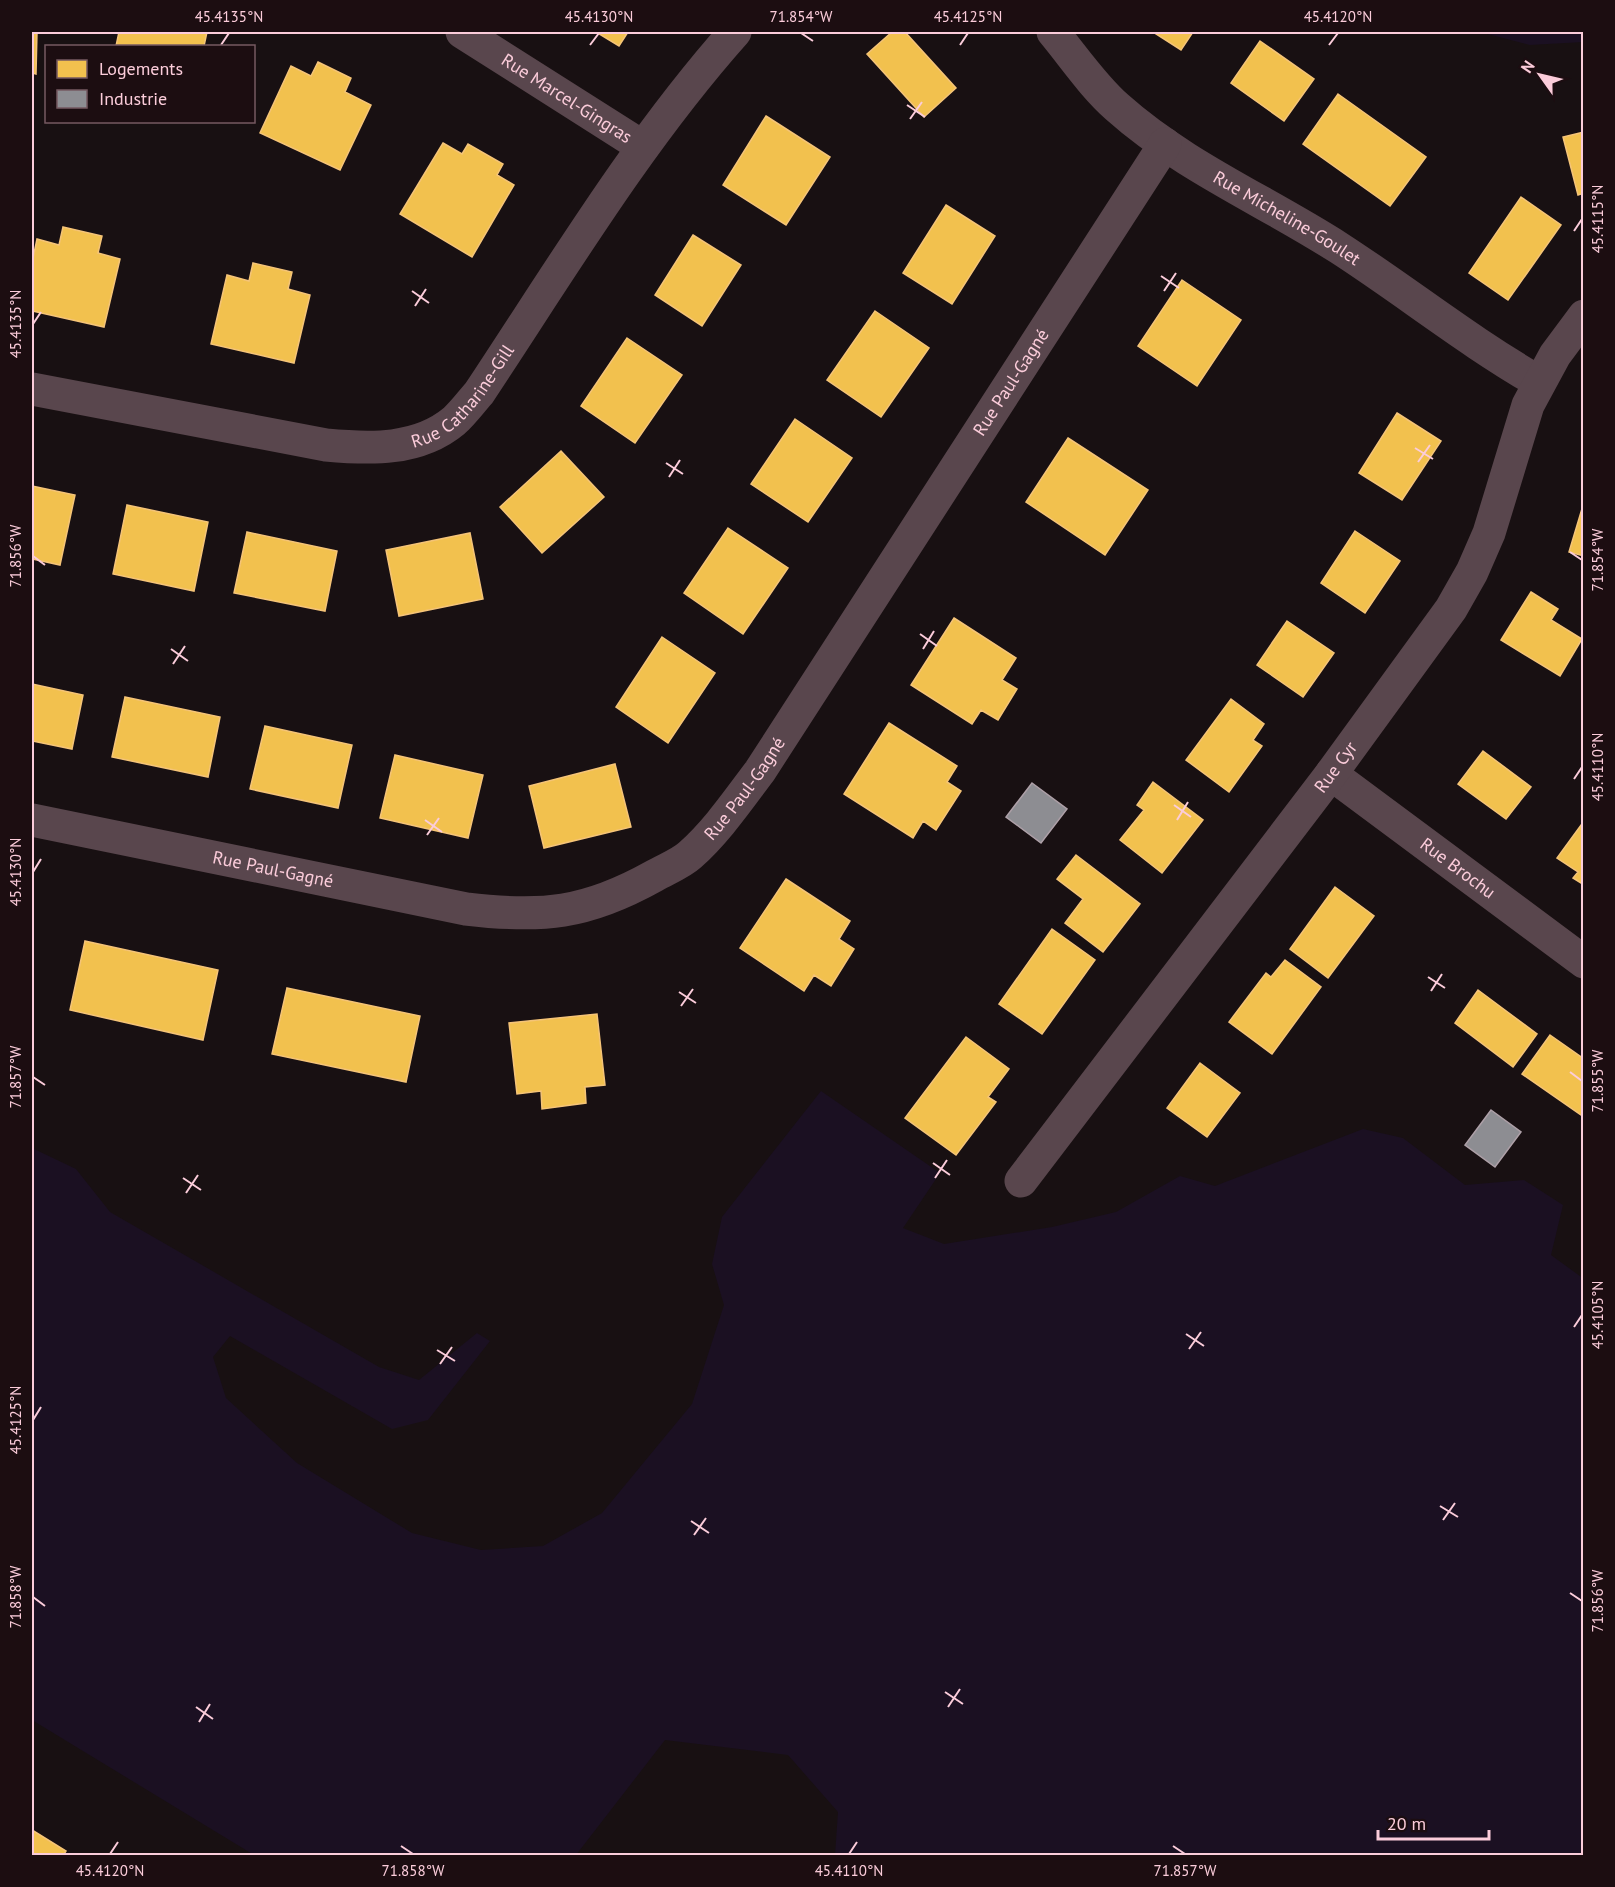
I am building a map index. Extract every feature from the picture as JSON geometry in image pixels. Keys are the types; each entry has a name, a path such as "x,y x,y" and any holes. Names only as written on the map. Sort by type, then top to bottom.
{"street":[{"name":"Rue Marcel-Gingras","path":"462,32 643,147"},
{"name":"Rue Catharine-Gill","path":"32,389 326,445 363,449 395,447 426,437 454,421 479,393 643,147 709,60 735,32"},
{"name":"Rue Micheline-Goulet","path":"1053,32 1115,105 1165,144 1340,249 1494,357 1539,382"},
{"name":"Rue Paul-Gagné","path":"32,820 466,909 509,914 556,914 596,904 688,857 723,819 760,771 1165,144"},
{"name":"Rue Cyr","path":"1021,1181 1331,774 1450,609 1472,572 1489,533 1528,405 1539,382 1584,316"},
{"name":"Rue Brochu","path":"1331,774 1584,962"}],"shaded area":[{"path":"1480,32 1583,32 1583,42 1530,45"},
{"path":"821,1091 940,1173 903,1228 944,1244 1052,1227 1116,1212 1180,1176 1215,1186 1363,1129 1403,1138 1465,1185 1524,1180 1563,1205 1551,1255 1584,1279 1583,1855 835,1855 838,1812 788,1755 665,1740 576,1855 254,1855 32,1720 32,1148 76,1169 110,1212 379,1367 419,1380 477,1333 490,1341 428,1420 392,1429 230,1336 213,1357 226,1398 297,1463 412,1533 481,1550 543,1546 602,1513 692,1404 724,1305 712,1264 722,1217"}],"building: Logements":[{"path":"32,32 37,32 36,74 32,73"},
{"path":"119,32 207,32 204,45 116,45"},
{"path":"596,32 628,32 619,46"},
{"path":"892,32 905,32 956,88 924,117 867,54"},
{"path":"1153,32 1193,32 1181,50"},
{"path":"1260,41 1314,79 1284,121 1231,83"},
{"path":"318,62 351,78 345,92 371,105 340,170 260,133 291,66 311,76"},
{"path":"1338,94 1426,157 1390,206 1303,144"},
{"path":"766,116 830,157 786,225 723,185"},
{"path":"1584,132 1584,193 1578,195 1563,137"},
{"path":"443,143 462,154 468,144 503,164 497,175 514,185 472,257 400,214"},
{"path":"1521,197 1561,225 1508,300 1469,273"},
{"path":"946,205 995,236 952,304 903,273"},
{"path":"63,227 102,236 98,253 120,259 104,327 32,311 32,263 37,239 59,245"},
{"path":"693,235 741,265 702,326 655,295"},
{"path":"253,263 292,272 288,289 310,295 294,363 211,344 227,275 249,281"},
{"path":"1182,280 1241,320 1197,386 1138,346"},
{"path":"875,311 929,348 881,417 827,380"},
{"path":"627,338 682,375 635,443 581,406"},
{"path":"1397,413 1441,441 1402,500 1359,473"},
{"path":"795,419 852,458 808,522 751,484"},
{"path":"1068,438 1148,490 1105,555 1026,502"},
{"path":"561,451 604,497 542,553 500,507"},
{"path":"32,486 75,495 60,565 32,559"},
{"path":"1584,502 1584,556 1569,552"},
{"path":"127,505 208,522 194,591 113,574"},
{"path":"728,528 788,568 743,634 684,593"},
{"path":"1355,531 1400,561 1365,613 1321,583"},
{"path":"247,532 337,551 325,611 234,593"},
{"path":"470,533 483,599 399,616 386,550"},
{"path":"1531,592 1558,609 1551,620 1582,639 1560,676 1501,640"},
{"path":"954,618 1016,658 1002,680 1017,689 998,720 981,710 972,724 911,685"},
{"path":"1287,621 1334,653 1303,697 1257,665"},
{"path":"662,637 715,673 668,743 616,707"},
{"path":"32,684 83,695 72,749 32,741"},
{"path":"125,697 220,717 208,777 112,757"},
{"path":"1231,699 1264,724 1253,740 1262,746 1229,792 1186,760"},
{"path":"889,723 957,766 947,782 961,791 936,830 923,821 913,838 844,794"},
{"path":"265,726 352,745 338,808 250,789"},
{"path":"1483,751 1531,787 1506,819 1458,784"},
{"path":"395,755 483,775 468,838 380,818"},
{"path":"615,764 631,827 544,848 529,786"},
{"path":"1153,782 1203,820 1162,873 1120,840 1144,810 1137,805"},
{"path":"1584,821 1584,885 1573,878 1578,872 1557,858"},
{"path":"1076,855 1140,904 1103,952 1065,923 1083,899 1057,879"},
{"path":"786,879 850,921 839,939 854,949 831,986 814,975 804,991 740,948"},
{"path":"1335,887 1374,916 1328,978 1290,949"},
{"path":"1052,929 1095,960 1042,1034 999,1004"},
{"path":"85,941 218,970 203,1040 70,1010"},
{"path":"1285,960 1321,987 1272,1054 1229,1022 1266,973 1271,977"},
{"path":"287,988 420,1016 406,1082 272,1054"},
{"path":"1478,990 1537,1034 1513,1067 1455,1023"},
{"path":"597,1014 605,1085 585,1087 586,1103 542,1109 541,1091 517,1094 509,1023"},
{"path":"1550,1035 1584,1059 1584,1117 1522,1074"},
{"path":"966,1037 1009,1069 988,1097 996,1102 956,1155 905,1118"},
{"path":"1200,1063 1240,1093 1207,1137 1167,1108"},
{"path":"32,1830 66,1851 63,1856 32,1856"}],"building: Industrie":[{"path":"1032,783 1067,809 1041,843 1006,817"},
{"path":"1491,1110 1521,1132 1495,1167 1465,1145"}]}
